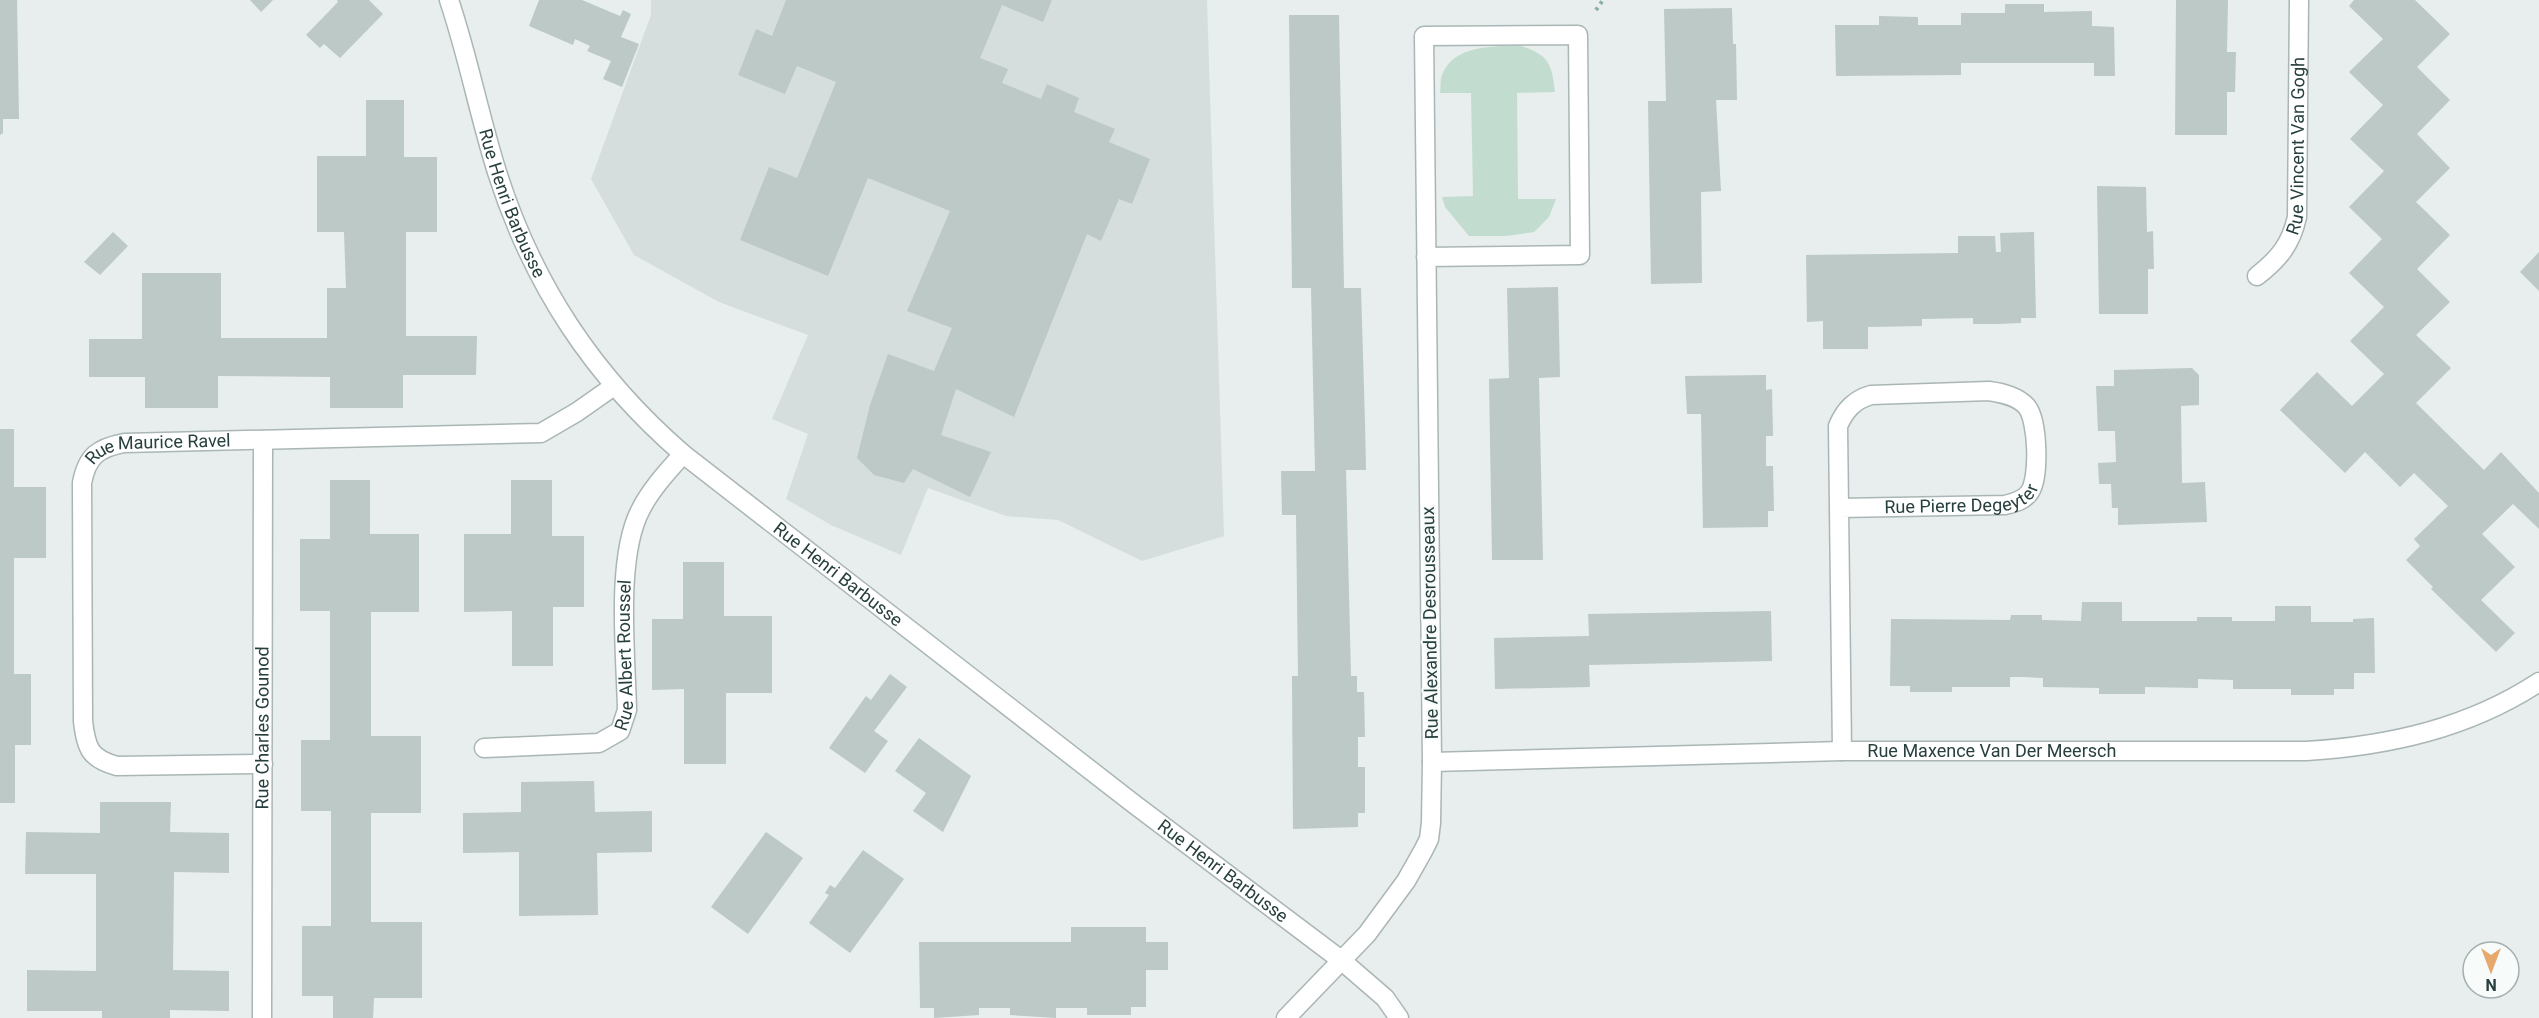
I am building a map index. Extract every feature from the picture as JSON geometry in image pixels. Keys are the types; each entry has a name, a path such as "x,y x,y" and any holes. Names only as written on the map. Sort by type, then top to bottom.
{"street":[{"name":"Rue Henri Barbusse","path":"449,0 497,172 510,210 561,316 614,387 683,454 1088,768 1341,960 1385,999 1399,1018"},
{"name":"Rue Vincent Van Gogh","path":"2257,276 2286,249 2294,233 2297,217 2299,0"},
{"name":"Rue Alexandre Desrousseaux","path":"1287,1018 1367,934 1406,881 1429,839 1432,762 1426,257 1424,36 1578,35 1580,255 1426,257"},
{"name":"Rue Maurice Ravel","path":"263,764 117,766 102,762 90,752 83,721 80,572 82,483 85,467 94,454 108,446 124,443 541,434 614,387"},
{"name":"Rue Pierre Degeyter","path":"1840,508 2005,505 2025,498 2034,484 2032,417 2026,407 2017,400 2004,393 1989,391 1871,395 1859,398 1843,415 1838,426 1842,751"},
{"name":"Rue Charles Gounod","path":"262,1018 263,440"},
{"name":"Rue Albert Roussel","path":"484,748 587,745 599,743 620,731 627,710 625,576 632,529 641,508 683,454"},
{"name":"Rue Maxence Van Der Meersch","path":"1432,762 1842,751 2306,751 2341,749 2372,745 2436,731 2496,705 2539,682"}],"shaded area":[{"path":"651,0 1207,0 1224,536 1142,561 1058,520 1006,516 928,488 901,555 831,525 786,499 808,434 772,419 808,335 719,302 634,255 591,179 651,15"}],"green space":[{"path":"1518,45 1536,52 1546,60 1552,73 1555,92 1517,93 1518,199 1556,199 1549,217 1534,232 1506,236 1469,236 1445,207 1442,197 1473,196 1471,93 1440,93 1441,77 1447,65 1464,53 1485,47"}],"building":[{"path":"0,0 17,0 19,119 3,119 3,133 0,135"},
{"path":"250,0 273,0 261,12"},
{"path":"337,0 369,0 383,14 340,58 324,44 320,48 306,35 338,2"},
{"path":"539,0 582,0 620,16 623,10 631,14 621,37 639,44 622,87 603,79 611,61 587,51 590,46 575,39 573,45 529,26"},
{"path":"786,0 1052,0 1043,22 1002,5 980,58 1008,69 1002,83 1041,99 1047,84 1079,98 1074,112 1115,129 1109,142 1150,159 1132,204 1119,199 1101,241 1087,234 1014,417 956,389 941,435 991,452 970,497 913,469 904,483 874,475 857,458 870,405 888,354 934,371 952,328 907,311 950,211 868,178 828,276 740,240 769,167 797,178 836,82 797,66 785,94 738,75 756,29 772,36"},
{"path":"2176,0 2228,0 2227,52 2236,52 2235,92 2227,92 2227,135 2175,135"},
{"path":"2354,0 2415,0 2450,34 2417,67 2450,100 2417,134 2450,168 2416,202 2450,235 2417,269 2450,302 2416,335 2451,368 2416,403 2484,470 2501,452 2539,493 2539,529 2513,504 2482,534 2515,567 2481,600 2515,633 2496,652 2431,589 2433,587 2406,560 2420,546 2414,539 2448,506 2414,473 2400,487 2365,452 2345,473 2280,410 2317,372 2352,406 2384,374 2350,341 2384,307 2349,273 2382,239 2349,207 2384,171 2350,139 2383,105 2349,72 2383,39 2349,6"},
{"path":"2005,4 2044,4 2044,12 2092,11 2092,26 2114,27 2115,76 2094,76 2094,63 1961,63 1961,75 1836,76 1835,25 1879,25 1879,16 1918,17 1918,25 1961,25 1961,13 2005,13"},
{"path":"1732,8 1733,44 1736,44 1737,100 1716,100 1721,191 1701,192 1702,283 1651,284 1648,101 1666,101 1664,9"},
{"path":"1289,15 1339,15 1344,288 1361,288 1365,423 1366,470 1346,470 1351,676 1357,676 1357,692 1364,692 1365,737 1358,737 1358,767 1365,767 1365,813 1358,813 1358,827 1293,829 1292,676 1298,676 1296,515 1282,515 1281,471 1315,471 1311,288 1292,288"},
{"path":"366,100 404,100 404,157 437,157 437,232 406,232 406,336 477,336 476,375 403,375 403,408 330,408 330,377 218,376 218,408 145,408 145,377 89,377 89,339 142,339 142,273 221,273 221,338 327,338 327,288 346,288 344,232 317,232 317,156 366,156"},
{"path":"2097,186 2146,187 2147,232 2153,231 2154,269 2148,269 2148,314 2099,314"},
{"path":"113,232 128,246 100,275 84,262"},
{"path":"2034,232 2036,318 2021,318 2021,323 1997,324 1973,324 1973,318 1922,319 1922,326 1868,327 1868,349 1823,349 1823,321 1807,322 1806,255 1958,253 1958,236 1995,236 1996,252 2001,252 2000,233"},
{"path":"2539,252 2539,291 2520,272"},
{"path":"1558,287 1560,377 1539,378 1543,560 1492,560 1489,379 1509,378 1507,288"},
{"path":"2192,368 2199,375 2199,405 2181,406 2182,483 2205,482 2207,522 2118,525 2118,508 2112,508 2111,484 2099,484 2098,463 2116,462 2115,431 2098,431 2096,386 2114,386 2114,370"},
{"path":"1766,375 1766,390 1772,389 1773,436 1766,436 1766,466 1773,466 1774,511 1768,511 1768,527 1703,528 1701,414 1687,414 1685,376"},
{"path":"0,429 14,429 14,487 46,487 46,558 14,558 14,674 31,674 31,745 15,745 15,803 0,803"},
{"path":"330,480 370,480 370,534 419,534 419,612 371,612 371,736 421,736 421,813 371,813 371,922 422,922 422,998 374,998 373,1018 333,1018 333,996 302,996 302,926 331,926 331,811 301,811 301,740 330,740 330,611 300,611 300,539 330,539"},
{"path":"511,480 552,480 552,536 584,536 584,607 553,607 553,666 512,666 512,611 464,612 464,534 511,534"},
{"path":"683,562 724,562 724,616 772,616 772,693 726,693 726,764 684,764 684,689 652,690 652,619 683,619"},
{"path":"2082,602 2122,602 2122,621 2197,621 2197,617 2232,617 2232,621 2275,621 2275,606 2311,606 2311,622 2353,622 2353,619 2374,618 2375,673 2354,673 2354,689 2334,689 2334,695 2291,695 2291,689 2233,689 2233,680 2198,679 2198,688 2145,687 2145,694 2099,694 2099,688 2043,687 2043,678 2023,677 2010,677 2010,687 1952,687 1952,692 1910,692 1910,686 1890,686 1891,619 2010,620 2011,615 2042,615 2042,620 2081,621"},
{"path":"1771,611 1772,661 1589,665 1590,687 1495,689 1494,638 1589,636 1588,614"},
{"path":"890,674 907,687 874,731 888,741 865,773 829,748 866,696 871,700"},
{"path":"919,738 971,776 943,832 913,811 926,793 895,771"},
{"path":"594,781 595,812 652,811 652,852 597,853 598,915 519,916 519,852 463,853 463,813 521,812 521,782"},
{"path":"100,802 171,802 170,832 229,833 229,873 174,872 173,970 229,971 229,1011 170,1010 170,1018 102,1018 102,1011 27,1011 27,970 96,971 96,874 25,874 26,832 100,833"},
{"path":"766,832 803,858 748,934 711,907"},
{"path":"863,850 904,879 850,953 809,923 829,895 825,893 830,885 835,888"},
{"path":"1071,927 1146,927 1146,942 1168,942 1168,970 1146,970 1146,1007 1131,1007 1131,1015 1087,1015 1087,1008 1056,1008 1056,1018 1010,1015 1010,1008 979,1008 979,1015 934,1018 934,1008 920,1008 919,942 1071,942"}]}
